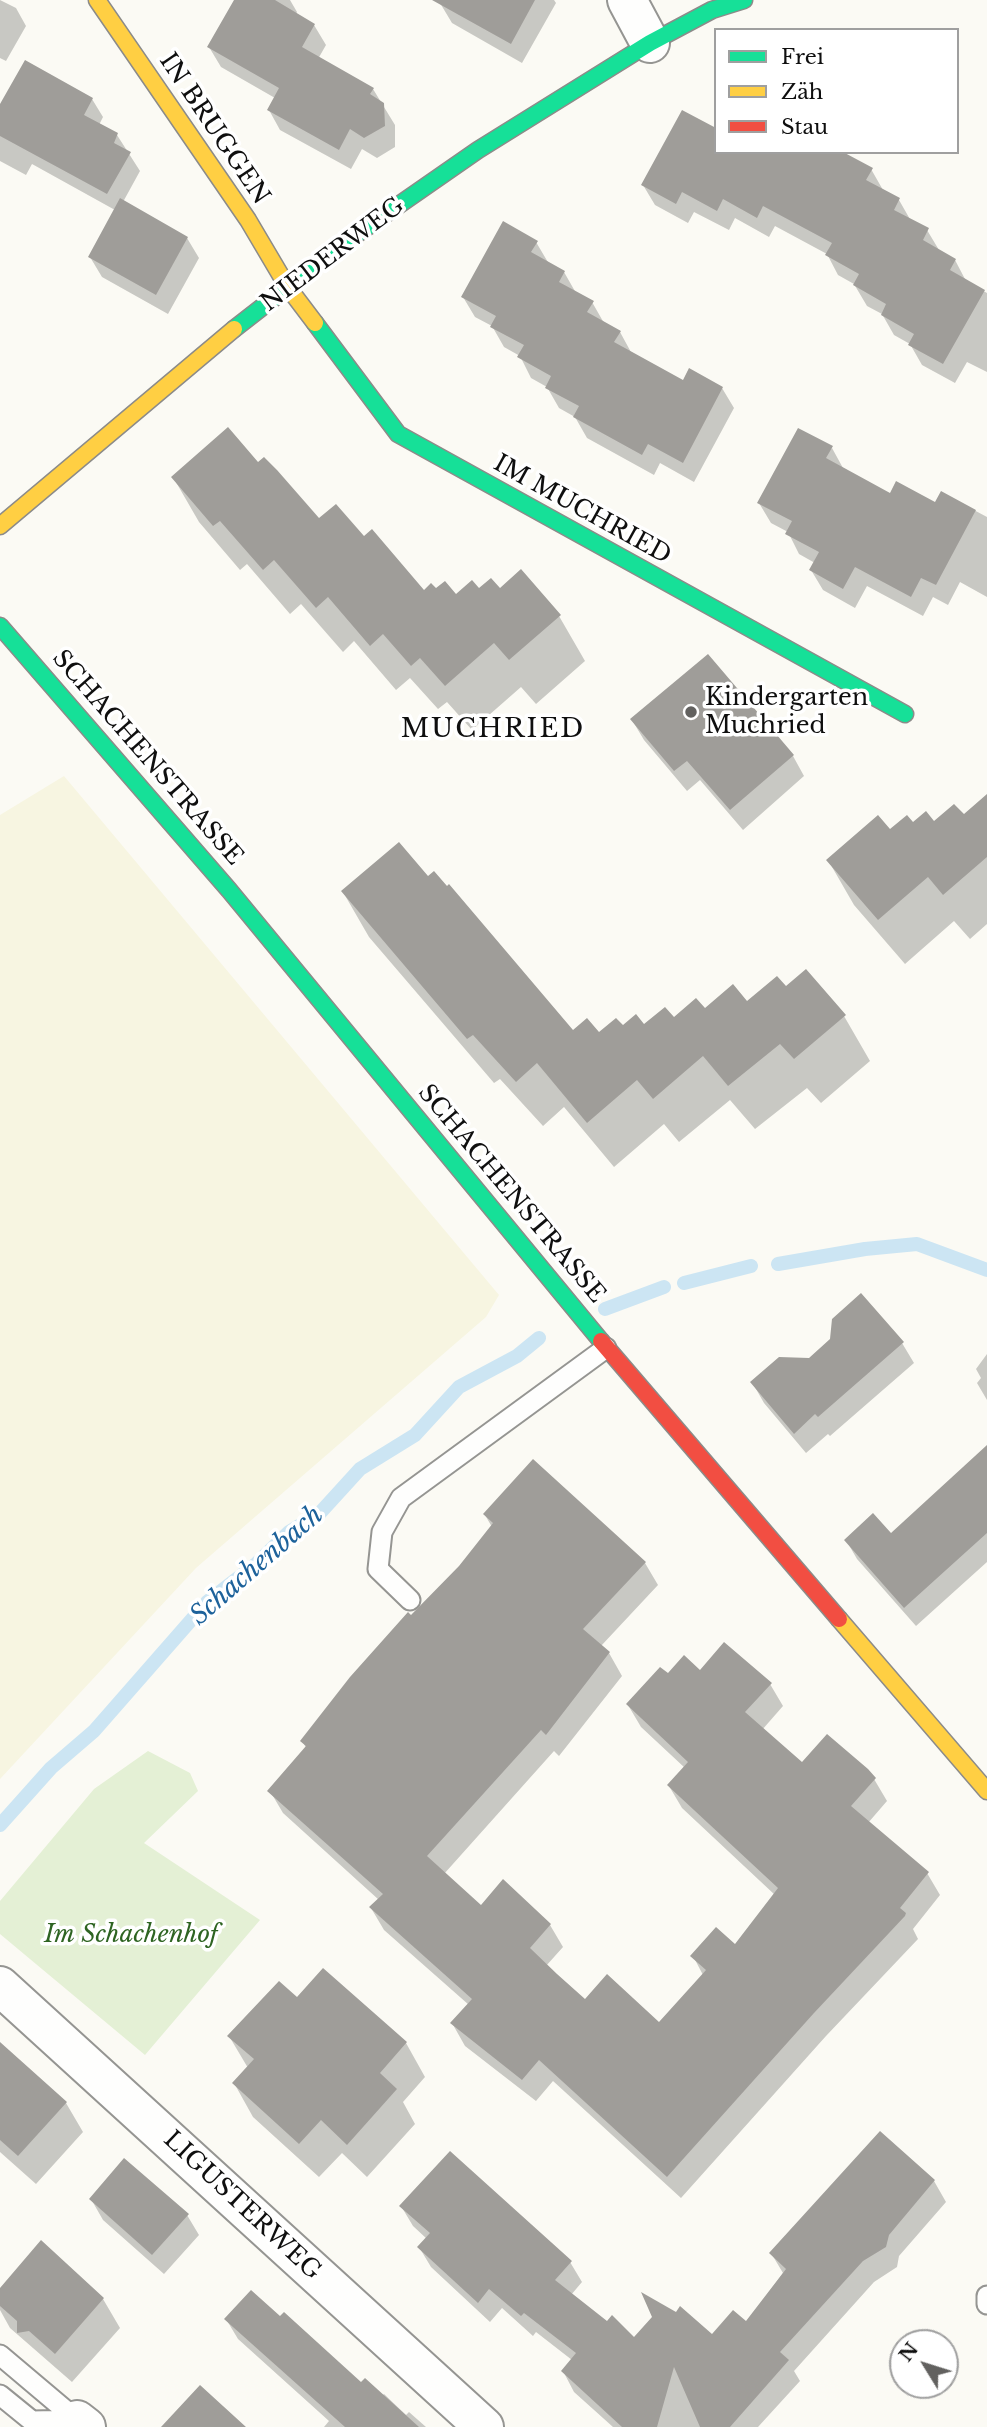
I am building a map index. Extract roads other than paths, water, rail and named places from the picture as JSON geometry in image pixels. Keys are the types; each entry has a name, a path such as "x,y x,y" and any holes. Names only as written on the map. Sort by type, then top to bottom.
{"street":[{"name":"IN BRUGGEN","path":"97,0 248,220 288,286"},
{"path":"627,0 650,43"},
{"name":"NIEDERWEG","path":"0,526 221,339 347,241 478,150 650,43 712,10 744,0"},
{"name":"IM MUCHRIED","path":"288,286 398,433 905,714"},
{"name":"SCHACHENSTRASSE","path":"0,626 229,890 606,1348 987,1791"},
{"name":"LIGUSTERWEG","path":"0,1986 484,2427"}],"lane":[{"path":"410,1600 378,1569 382,1532 401,1498 606,1348"},
{"path":"987,2296 987,2304"},
{"path":"0,2355 81,2424"},
{"path":"0,2395 32,2421 81,2424"}],"waterway":[{"name":"Schachenbach","path":"778,1264 865,1249 917,1244 987,1270"},
{"name":"Schachenbach","path":"684,1283 751,1266"},
{"name":"Schachenbach","path":"605,1309 664,1287"},
{"name":"Schachenbach","path":"0,1825 51,1768 94,1731 207,1602 256,1564 289,1532 319,1514 360,1469 415,1435 459,1387 517,1356 539,1338"}],"place":[{"name":"Kindergarten Muchried","path":"691,712"}],"district":[{"name":"MUCHRIED","path":"493,730"}],"park label":[{"name":"Im Schachenhof","path":"131,1935"}]}
